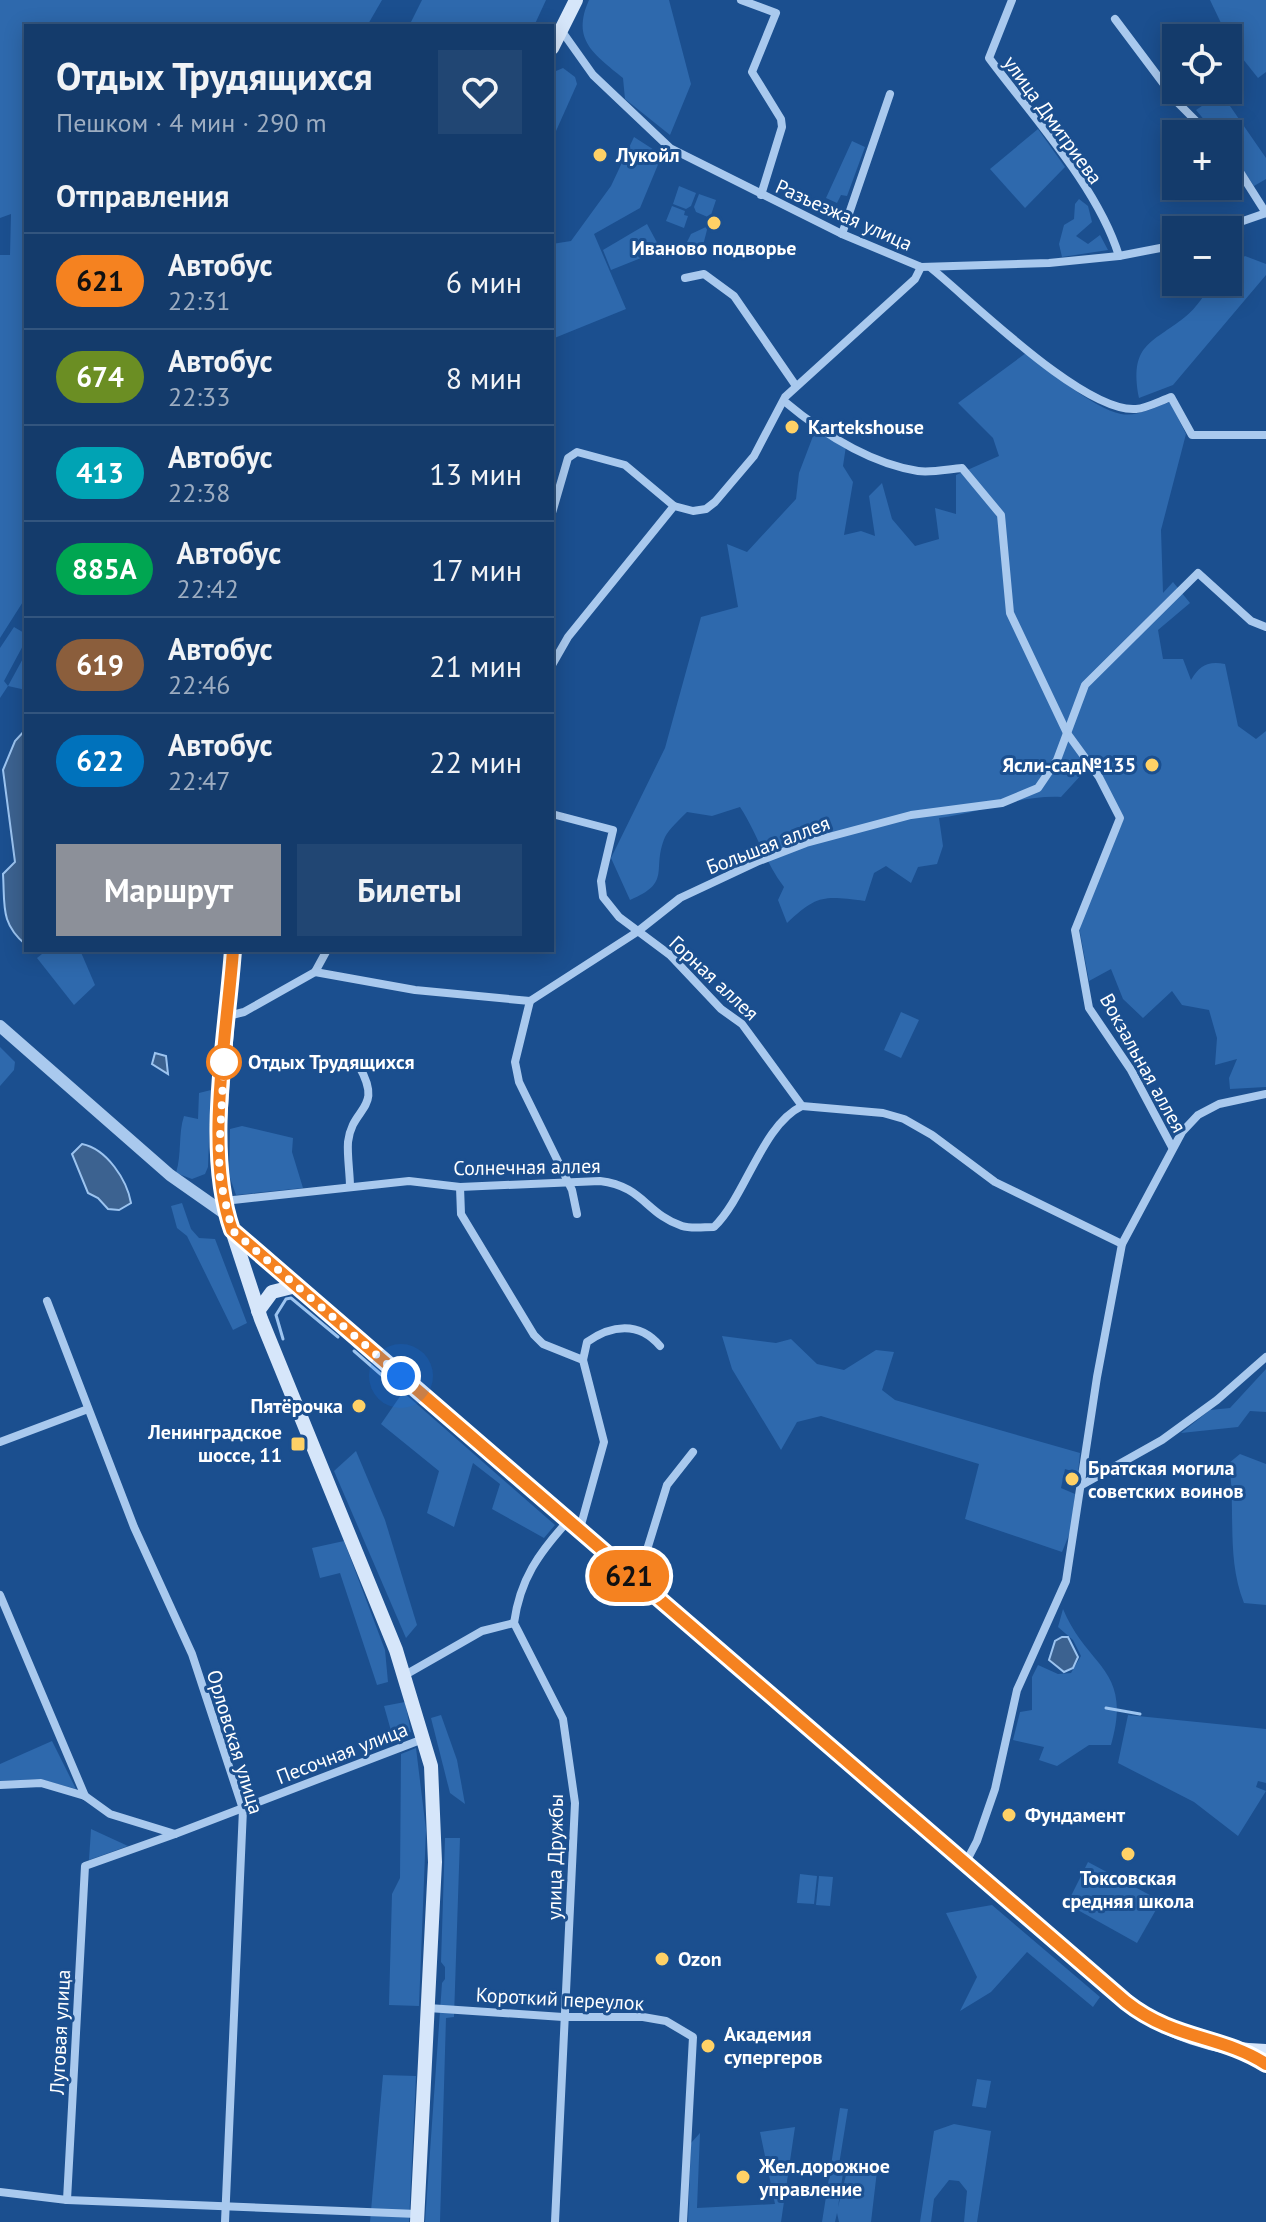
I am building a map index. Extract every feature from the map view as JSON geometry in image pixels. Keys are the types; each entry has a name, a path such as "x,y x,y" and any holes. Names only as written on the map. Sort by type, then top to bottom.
{"main road":[{"path":"554,44 576,0"},
{"path":"233,952 219,1134 220,1179 227,1215 258,1311 405,1675 425,1739 436,1829 417,2218"},
{"path":"227,1215 296,1286 1138,2012 1185,2035 1241,2049 1266,2051"},
{"path":"258,1311 272,1292 296,1286"}],"street":[{"path":"741,0 776,13 752,72 781,119 782,127 761,195"},
{"name":"улица Дмитриева","path":"1012,0 989,58 1078,179 1112,234 1119,256"},
{"path":"1115,19 1178,103 1195,120"},
{"name":"Разъезжая улица","path":"561,30 593,75 668,146 842,234 926,267 1049,263 1119,256 1162,248"},
{"path":"842,234 890,94"},
{"path":"1242,175 1266,213 1242,221"},
{"path":"554,506 568,458 577,452 625,465 674,506 693,511 706,509 754,456 784,401 796,386 926,267 1069,383 1104,403 1136,409 1171,397 1192,435 1263,435"},
{"path":"685,278 704,274 734,296 796,386"},
{"name":"Вокзальная аллея","path":"784,401 812,424 862,452 919,472 962,468 1001,515 1010,613 1067,733 1099,777 1120,818 1075,930 1089,1008 1131,1070 1172,1147 1122,1244 1079,1487 1066,1581 1017,1690 995,1789 977,1841 964,1865"},
{"path":"554,662 568,637 674,506"},
{"name":"Большая аллея","path":"530,1001 637,932 680,898 806,843 911,815 1002,803 1038,788 1047,779 1080,696 1092,676 1198,573 1251,621 1266,627"},
{"name":"Горная аллея","path":"554,815 613,830 601,881 603,897 637,932 670,955 721,1009 742,1024 802,1106"},
{"path":"228,1016 244,1012 315,972 326,952"},
{"path":"315,972 415,990 530,1001 515,1062 519,1082 565,1183 572,1190 577,1214"},
{"path":"0,1026 170,1175 203,1192 212,1189 220,1179"},
{"path":"350,1187 348,1141 352,1127 369,1105 369,1083 359,1066"},
{"path":"1172,1147 1182,1132 1209,1109 1244,1096 1266,1094"},
{"path":"802,1106 883,1113 904,1119 932,1135 995,1182 1122,1244"},
{"name":"Солнечная аллея","path":"227,1215 350,1187 409,1181 460,1187 624,1183 660,1215 684,1227 714,1227 726,1215 772,1136 790,1112 802,1106"},
{"path":"191,1187 227,1215"},
{"path":"460,1187 461,1214 534,1335 543,1344 583,1360"},
{"name":"Орловская улица","path":"47,1301 134,1527 192,1654 243,1809 225,2222"},
{"path":"579,1532 604,1442 583,1360 587,1342 602,1331 620,1326 643,1332 660,1346"},
{"path":"1079,1487 1162,1440 1217,1400 1266,1357"},
{"path":"0,1442 88,1409"},
{"path":"637,1582 667,1485 693,1452"},
{"path":"405,1675 482,1631 514,1623 525,1575 539,1553 567,1522"},
{"path":"0,1595 85,1796"},
{"name":"улица Дружбы","path":"514,1623 557,1700 569,1742 575,1838 563,2017 555,2222"},
{"name":"Песочная улица","path":"85,1866 425,1739"},
{"path":"0,1785 41,1783 85,1796 110,1814 175,1834"},
{"name":"Луговая улица","path":"67,2200 85,1866"},
{"name":"Короткий переулок","path":"428,2008 563,2017 643,2017 666,2021 693,2037 683,2222"},
{"path":"1241,2049 1266,2064"},
{"path":"0,2192 11,2196 67,2200 417,2218"}],"shaded area":[{"path":"0,0 382,0 368,24 24,24 24,600 0,638 0,255 10,255 11,214 0,218"},
{"path":"422,0 546,0 535,24 410,24"},
{"path":"589,0 669,0 691,84 670,135 625,99 623,78 588,45 583,26"},
{"path":"1210,0 1266,0 1266,72 1258,78 1242,58 1242,24 1221,24"},
{"path":"563,68 575,77 577,84 554,136 554,74"},
{"path":"1205,104 1229,104 1240,120 1204,120 1196,110"},
{"path":"1242,123 1266,158 1266,179 1254,186 1242,168"},
{"path":"1038,129 1065,167 1025,208 990,169"},
{"path":"634,137 662,155 640,208 594,234 626,309 554,338 554,244 571,241 611,186"},
{"path":"852,141 865,147 847,196 841,195 837,203 826,198"},
{"path":"679,186 696,193 691,206 686,209 673,204"},
{"path":"699,194 716,200 710,218 696,212 694,207"},
{"path":"1079,199 1088,206 1092,222 1076,236 1088,244 1100,235 1108,250 1062,257 1059,244 1064,225 1074,219 1075,204"},
{"path":"672,206 685,211 684,215 688,216 684,228 666,221"},
{"path":"647,224 661,250 611,270 603,250"},
{"path":"708,226 701,253 687,242 691,234"},
{"path":"1245,256 1266,264 1266,275 1173,385 1139,398 1137,366 1146,347 1189,313 1204,296 1242,296 1242,258"},
{"path":"1026,353 1072,388 1121,414 1146,411 1170,402 1186,434 1161,530 1163,593 1173,582 1190,603 1158,630 1163,659 1183,659 1191,680 1205,665 1225,664 1238,726 1256,739 1266,731 1266,1087 1230,1089 1229,1078 1237,1059 1215,1065 1217,1038 1209,1010 1182,1005 1172,991 1143,1018 1123,999 1111,969 1089,981 1079,927 1124,818 1096,767 1083,773 1061,797 1015,801 939,818 943,846 937,864 918,867 911,883 886,866 874,873 865,901 822,899 806,907 787,923 778,900 784,887 740,807 712,816 687,812 665,837 656,881 652,887 630,900 611,858 665,748 701,617 738,607 727,544 747,552 796,499 799,473 815,431 846,446 843,466 853,482 844,535 861,531 875,536 869,496 882,483 892,519 915,546 939,539 935,508 956,514 956,475 999,456 993,438 958,403"},
{"path":"14,627 24,633 24,644 4,681 8,686 0,698 0,648"},
{"path":"24,657 24,690 8,686"},
{"path":"24,731 24,943 12,929 4,905 3,874 15,862 3,770 15,741"},
{"path":"44,952 81,952 95,985 74,1005 37,958"},
{"path":"901,1012 919,1020 901,1058 884,1050"},
{"path":"0,1047 15,1062 14,1070 0,1086"},
{"path":"155,1053 166,1056 168,1074 152,1064"},
{"path":"211,1090 208,1167 205,1174 192,1179 176,1173 182,1123 184,1116 198,1119 199,1093"},
{"path":"242,1126 293,1138 292,1152 303,1188 236,1195 229,1175 230,1129"},
{"path":"82,1144 100,1152 114,1167 131,1203 119,1210 108,1209 88,1193 72,1154"},
{"path":"182,1203 191,1229 199,1238 215,1239 247,1323 233,1330 187,1236 177,1228 171,1206"},
{"path":"722,1336 776,1343 791,1339 817,1364 844,1370 876,1350 894,1352 882,1390 895,1400 1080,1453 1078,1473 1065,1469 1061,1488 1075,1494 1071,1530 1062,1552 965,1519 979,1464 821,1416 797,1422 781,1450 732,1369"},
{"path":"1266,1369 1266,1412 1250,1411 1238,1427 1181,1433 1210,1410 1230,1408"},
{"path":"403,1392 555,1525 544,1538 492,1509 500,1484 473,1463 454,1527 427,1513 439,1471 381,1424"},
{"path":"356,1451 385,1520 417,1625 406,1638 334,1471"},
{"path":"1240,1454 1266,1464 1266,1605 1244,1603 1235,1569 1229,1463"},
{"path":"344,1541 385,1650 388,1682 377,1685 340,1573 320,1578 312,1548"},
{"path":"1063,1609 1073,1629 1112,1684 1116,1720 1111,1745 1089,1745 1057,1766 1039,1760 1044,1747 1013,1740 1020,1712 1032,1710 1032,1677 1038,1665 1058,1674 1071,1673 1081,1656 1073,1640 1058,1627"},
{"path":"1068,1637 1078,1657 1073,1668 1064,1672 1049,1660 1055,1641"},
{"path":"405,1702 411,1732 393,1738 384,1706"},
{"path":"441,1715 457,1760 465,1804 450,1793 431,1718"},
{"path":"1128,1715 1266,1729 1266,1783 1258,1781 1256,1787 1266,1791 1238,1836 1194,1802 1118,1763"},
{"path":"52,1741 76,1789 40,1779 0,1781 0,1764"},
{"path":"416,1748 426,1830 419,2006 389,2005 392,1894 400,1878 401,1754"},
{"path":"91,1829 128,1846 89,1860"},
{"path":"445,1838 460,1838 454,2017 446,2018 440,2222 425,2222 442,1983 445,1979 445,1967 441,1962"},
{"path":"1088,1862 1161,1901 1137,1943 1067,1904"},
{"path":"800,1874 817,1876 814,1904 797,1903"},
{"path":"819,1876 833,1877 830,1906 816,1905"},
{"path":"992,1905 1100,1997 1093,2007 1027,1952 991,1992 960,2011 977,1977 946,1913"},
{"path":"383,2075 416,2076 409,2222 370,2222"},
{"path":"977,2079 991,2081 986,2108 972,2106"},
{"path":"840,2108 848,2109 838,2171 843,2173 838,2207 848,2167 854,2165 877,2171 871,2222 839,2222 837,2213 835,2222 822,2222"},
{"path":"954,2124 991,2131 977,2222 964,2222 967,2191 959,2181 949,2180 934,2199 931,2222 920,2222 934,2131"},
{"path":"795,2127 781,2222 688,2222 691,2143 700,2133 697,2208 775,2204 760,2132"}],"waterway":[{"path":"283,1339 276,1315 286,1299 291,1298 338,1337"},
{"path":"354,1351 385,1378"},
{"path":"1106,1708 1140,1714"}],"bus line":[{"name":"621","path":"233,952 219,1134 220,1179 232,1230 1019,1913 1138,2012 1195,2039 1241,2049 1266,2064"}],"place":[{"name":"Лукойл","path":"600,155"},
{"name":"Иваново подворье","path":"714,223"},
{"name":"Kartekshouse","path":"792,427"},
{"name":"Ясли-сад№135","path":"1152,765"},
{"name":"Отдых Трудящихся","path":"224,1062"},
{"name":"Пятёрочка","path":"359,1406"},
{"name":"Ленинградское шоссе, 11","path":"298,1444"},
{"name":"Братская могила советских воинов","path":"1072,1479"},
{"name":"Фундамент","path":"1009,1815"},
{"name":"Токсовская средняя школа","path":"1128,1854"},
{"name":"Ozon","path":"662,1959"},
{"name":"Академия супергеров","path":"708,2046"},
{"name":"Жел.дорожное управление","path":"743,2177"}],"route":[{"path":"224,1062 219,1134 220,1179 232,1230 401,1376"}]}
